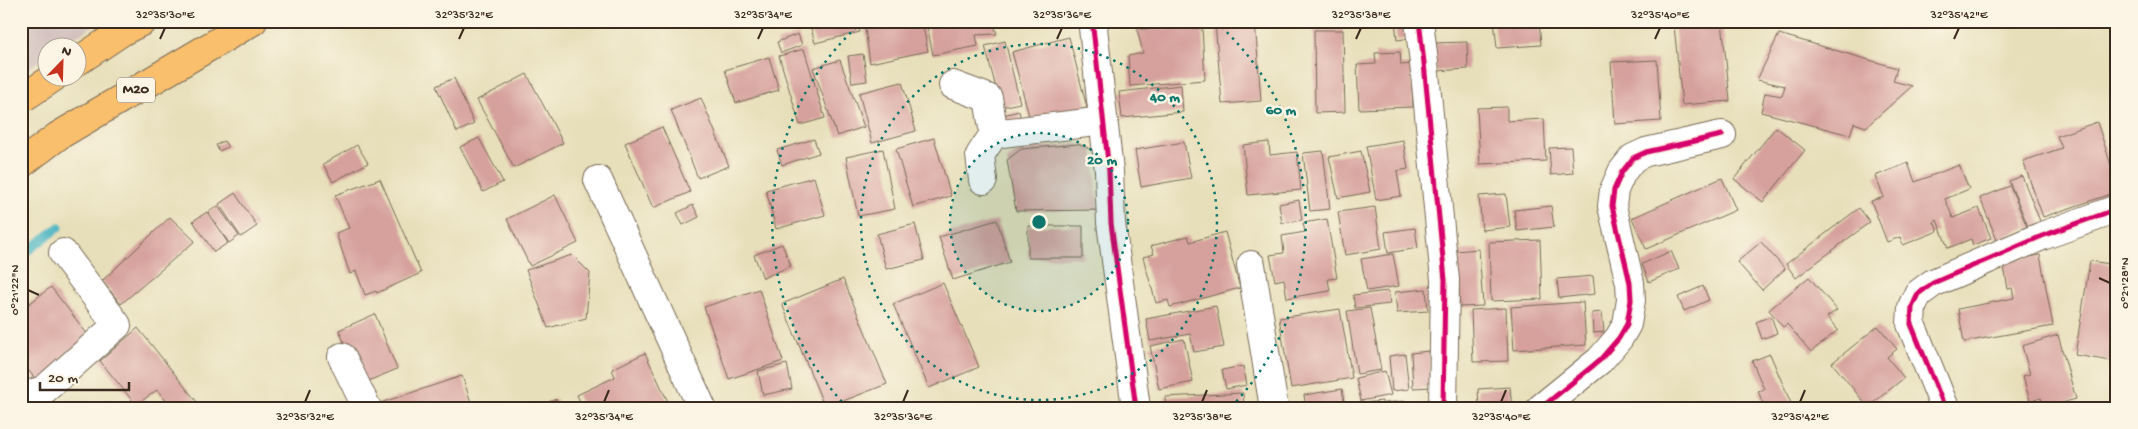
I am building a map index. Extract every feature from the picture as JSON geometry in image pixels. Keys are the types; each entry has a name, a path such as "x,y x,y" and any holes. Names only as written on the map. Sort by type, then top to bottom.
{"highway":[{"path":"88,54 123,31 143,21"},
{"name":"M20","path":"21,164 58,136 253,21"},
{"path":"21,98 38,87"}],"street":[{"path":"1419,21 1444,280 1443,408"},
{"path":"1091,24 1104,121 1109,171 1111,223 1136,408"},
{"path":"953,85 988,98 994,134 980,155 983,180"},
{"path":"994,134 1104,121"},
{"path":"1540,408 1600,360 1619,338 1627,324 1631,300 1630,284 1612,206 1614,190 1622,172 1633,158 1646,152 1722,135"},
{"path":"598,180 702,408"},
{"path":"1945,408 1911,324 1912,307 1918,294 1933,283 2042,236 2117,209"},
{"path":"21,398 45,389 117,325 63,253"},
{"path":"1251,266 1274,408"},
{"path":"342,357 367,408"}],"shaded area":[{"path":"21,21 100,21 74,38 38,38 38,62 21,73"}],"building":[{"path":"819,21 857,21 860,32 815,43 810,24"},
{"path":"864,21 922,21 928,51 870,63"},
{"path":"926,21 993,21 997,34 976,35 978,46 933,55"},
{"path":"1255,21 1261,101 1222,104 1215,23"},
{"path":"1395,21 1410,21 1412,38 1397,40"},
{"path":"1494,21 1539,21 1541,45 1497,48"},
{"path":"1722,21 1730,101 1682,105 1674,25"},
{"path":"1202,28 1205,80 1130,86 1128,56 1143,53 1137,29"},
{"path":"1314,30 1343,30 1345,112 1315,113"},
{"path":"798,34 802,45 781,53 777,42"},
{"path":"1779,34 1897,68 1893,81 1912,86 1866,127 1854,123 1850,135 1761,112 1765,93 1782,96 1785,86 1757,80"},
{"path":"1069,37 1087,108 1031,123 1012,52"},
{"path":"1005,41 1020,103 1001,107 985,46"},
{"path":"1467,42 1468,69 1436,71 1435,43"},
{"path":"804,49 825,118 800,125 779,56"},
{"path":"1400,52 1401,65 1411,64 1413,107 1359,109 1357,65 1376,64 1375,53"},
{"path":"863,54 867,81 852,83 848,56"},
{"path":"769,57 779,90 736,103 725,70"},
{"path":"840,60 864,127 837,136 813,68"},
{"path":"1657,60 1661,121 1615,124 1611,62"},
{"path":"527,74 563,143 514,168 477,100"},
{"path":"454,78 474,124 457,132 436,86"},
{"path":"902,82 916,131 872,143 859,93"},
{"path":"1181,85 1183,112 1122,118 1119,92"},
{"path":"701,98 729,166 698,178 671,110"},
{"path":"1507,107 1507,121 1544,119 1546,161 1480,164 1477,108"},
{"path":"1019,111 1022,124 1006,128 1003,115"},
{"path":"2097,122 2112,168 2117,167 2117,192 2043,217 2023,161 2062,148 2057,136"},
{"path":"662,127 690,192 653,208 625,143"},
{"path":"1776,127 1805,150 1763,202 1734,179"},
{"path":"479,138 503,182 483,192 460,147"},
{"path":"934,138 951,196 913,207 896,149"},
{"path":"814,139 819,153 782,165 777,150"},
{"path":"1403,140 1408,169 1397,171 1401,196 1376,200 1366,146"},
{"path":"224,141 228,147 219,151 216,145"},
{"path":"1184,142 1191,178 1141,187 1135,150"},
{"path":"1269,142 1270,155 1297,152 1301,190 1248,195 1243,145"},
{"path":"1078,144 1093,150 1099,210 1016,211 1007,160 1021,149"},
{"path":"357,145 368,163 333,182 323,164"},
{"path":"1571,147 1573,173 1551,175 1549,148"},
{"path":"883,149 895,209 858,216 846,157"},
{"path":"1323,151 1330,209 1310,211 1303,153"},
{"path":"1361,151 1370,192 1338,198 1329,157"},
{"path":"1908,163 1915,182 1959,165 1969,189 1945,199 1953,218 1979,208 1991,238 1973,245 1971,239 1948,248 1937,220 1934,222 1938,231 1903,245 1900,237 1887,242 1871,201 1884,197 1875,176"},
{"path":"2022,176 2042,226 2030,231 2009,181"},
{"path":"814,177 825,215 776,229 766,190"},
{"path":"1722,178 1736,210 1646,249 1632,218"},
{"path":"380,179 421,273 377,293 376,291 365,295 356,271 350,274 336,233 349,228 335,195"},
{"path":"2010,186 2027,227 1997,240 1980,198"},
{"path":"235,193 257,226 241,237 219,204"},
{"path":"1506,194 1510,227 1482,230 1479,196"},
{"path":"555,195 578,243 530,266 507,219"},
{"path":"1299,200 1302,220 1282,223 1279,204"},
{"path":"693,205 699,217 683,225 677,213"},
{"path":"218,206 239,236 229,243 208,212"},
{"path":"1551,206 1554,227 1517,231 1514,210"},
{"path":"1375,207 1381,249 1345,255 1338,212"},
{"path":"1859,208 1870,222 1796,278 1786,264"},
{"path":"207,212 228,243 214,252 193,221"},
{"path":"170,217 195,241 121,304 102,281"},
{"path":"1327,219 1337,278 1328,279 1330,291 1287,298 1284,279 1275,281 1270,255 1284,253 1282,236 1305,232 1303,223"},
{"path":"997,220 1010,262 953,280 939,237"},
{"path":"915,224 924,260 886,269 877,234"},
{"path":"1028,226 1083,226 1083,258 1028,258"},
{"path":"1415,228 1418,248 1388,253 1385,232"},
{"path":"1225,232 1240,288 1170,307 1168,300 1156,303 1143,257 1154,254 1151,246 1188,236 1190,242"},
{"path":"1540,240 1542,299 1491,301 1489,242"},
{"path":"1761,242 1785,269 1762,290 1737,262"},
{"path":"782,244 791,266 763,278 754,255"},
{"path":"1479,249 1483,306 1460,307 1456,251"},
{"path":"1671,251 1679,269 1649,282 1642,264"},
{"path":"1393,254 1399,286 1367,291 1361,259"},
{"path":"572,255 590,273 586,318 548,328 526,270"},
{"path":"2040,255 2053,326 1964,342 1958,309 2014,298 2012,288 2008,289 2003,262"},
{"path":"2090,261 2117,265 2117,362 2075,355"},
{"path":"1593,276 1595,294 1559,298 1557,279"},
{"path":"1809,277 1837,310 1827,317 1838,330 1811,352 1787,324 1783,327 1769,310"},
{"path":"843,279 887,384 825,408 782,304"},
{"path":"943,283 979,367 929,388 893,304"},
{"path":"1703,286 1709,300 1684,311 1678,297"},
{"path":"51,287 95,344 41,386 21,361 21,310"},
{"path":"759,289 783,361 729,379 704,307"},
{"path":"1426,289 1428,311 1397,313 1395,292"},
{"path":"1388,291 1390,304 1355,308 1353,295"},
{"path":"1583,302 1586,345 1514,350 1511,307"},
{"path":"1216,306 1224,347 1194,352 1190,334 1150,341 1146,319"},
{"path":"1370,308 1381,370 1357,374 1347,311"},
{"path":"1506,308 1508,361 1473,362 1471,310"},
{"path":"1340,309 1352,378 1291,388 1279,318"},
{"path":"1602,312 1604,332 1593,333 1592,313"},
{"path":"375,314 397,369 361,384 339,330"},
{"path":"1771,316 1777,333 1762,339 1756,322"},
{"path":"1878,326 1897,349 1887,357 1904,378 1868,407 1832,363"},
{"path":"138,328 197,402 191,408 172,408 157,390 136,405 100,361"},
{"path":"2058,335 2076,399 2044,408 2041,398 2030,401 2023,376 2030,374 2022,346"},
{"path":"1184,339 1193,382 1159,389 1150,346"},
{"path":"1429,351 1432,387 1413,388 1411,353"},
{"path":"645,353 671,408 583,408 577,395 615,377 612,369"},
{"path":"1405,354 1409,389 1392,391 1389,356"},
{"path":"1770,354 1793,408 1765,408 1758,391 1764,389 1752,361"},
{"path":"787,364 792,389 763,395 758,371"},
{"path":"1243,366 1247,385 1226,389 1222,370"},
{"path":"1385,371 1391,395 1361,401 1356,378"},
{"path":"462,376 473,408 381,408 380,403"},
{"path":"1510,387 1512,408 1479,408 1478,389"},
{"path":"1342,389 1345,408 1306,408 1304,395"},
{"path":"1243,393 1244,408 1166,408 1165,397"},
{"path":"556,399 560,408 536,408"},
{"path":"1382,401 1383,408 1365,408 1364,403"},
{"path":"1406,401 1407,408 1385,408 1384,403"}],"waterway":[{"path":"21,256 59,227"}],"cycle path":[{"path":"1095,21 1093,28 1109,171 1111,223 1136,408"},
{"path":"1419,21 1445,280 1443,408"},
{"path":"1541,408 1600,360 1619,338 1627,324 1631,300 1630,283 1612,206 1614,190 1622,172 1633,158 1646,152 1722,135"},
{"path":"1945,408 1911,324 1912,307 1918,294 1933,283 2042,236 2117,209"}]}
